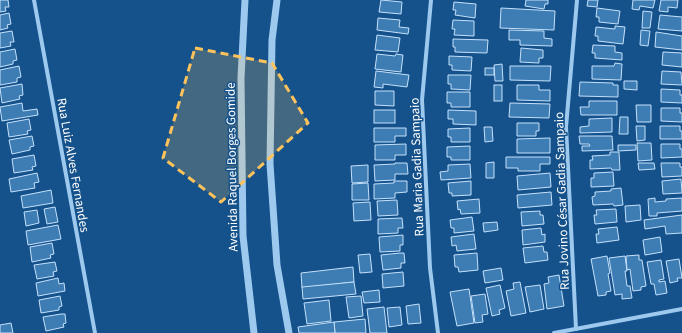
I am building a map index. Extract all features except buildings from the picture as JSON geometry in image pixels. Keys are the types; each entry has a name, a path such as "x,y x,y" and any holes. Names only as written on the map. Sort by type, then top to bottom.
{"street":[{"name":"Rua Luiz Alves Fernandes","path":"34,0 95,333"},
{"name":"Avenida Raquel Borges Gomide","path":"245,0 241,78 243,236 254,333"},
{"path":"277,0 272,40 270,164 276,265 289,333"},
{"name":"Rua Maria Gadia Sampaio","path":"431,0 422,100 430,268 438,333"},
{"name":"Rua Jovino César Gadia Sampaio","path":"576,329 566,127 577,0"},
{"path":"554,333 682,309"}],"highlighted area":[{"path":"195,48 272,63 308,123 221,202 163,158"}]}
